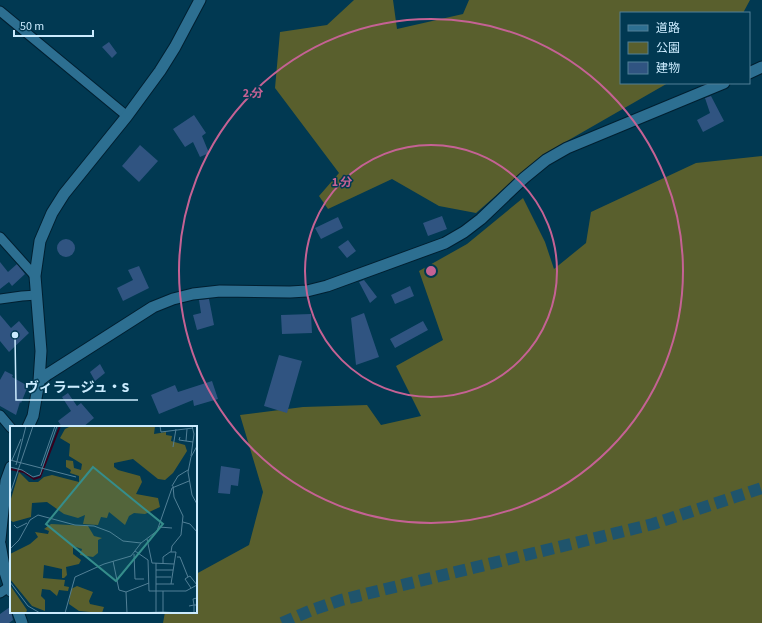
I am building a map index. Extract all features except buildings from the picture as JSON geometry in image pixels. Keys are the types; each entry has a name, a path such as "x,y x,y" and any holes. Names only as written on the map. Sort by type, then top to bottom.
{"street":[{"path":"28,426 39,382 41,351 35,276 40,241 52,213 64,194 127,116 168,59 200,0"},
{"path":"0,11 127,116"},
{"path":"750,73 762,67"},
{"path":"39,382 48,374 153,307 173,299 193,294 220,291 307,291 328,286 445,243 464,232 481,219 524,178 546,160 567,148 722,84"},
{"path":"0,236 35,276"},
{"path":"0,299 37,295"},
{"path":"0,415 10,427"},
{"path":"0,540 6,481 10,470"},
{"path":"0,544 7,590"},
{"path":"18,613 22,623"}],"green space":[{"path":"354,0 393,0 397,29 463,14 469,0 750,0 744,12 620,12 620,84 666,84 541,156 476,213 439,206 392,179 328,209 319,196 339,173 275,88 280,32 327,25"},
{"path":"762,156 762,623 163,623 165,613 197,613 197,573 249,545 263,492 240,415 303,407 367,405 381,425 421,416 396,366 443,340 419,271 467,244 523,198 545,242 554,269 586,243 591,212 696,163"}],"tunnel":[{"path":"282,623 312,610 341,600 653,524 762,488"}],"place":[{"name":"ヴィラージュ・S","path":"15,335"}]}
